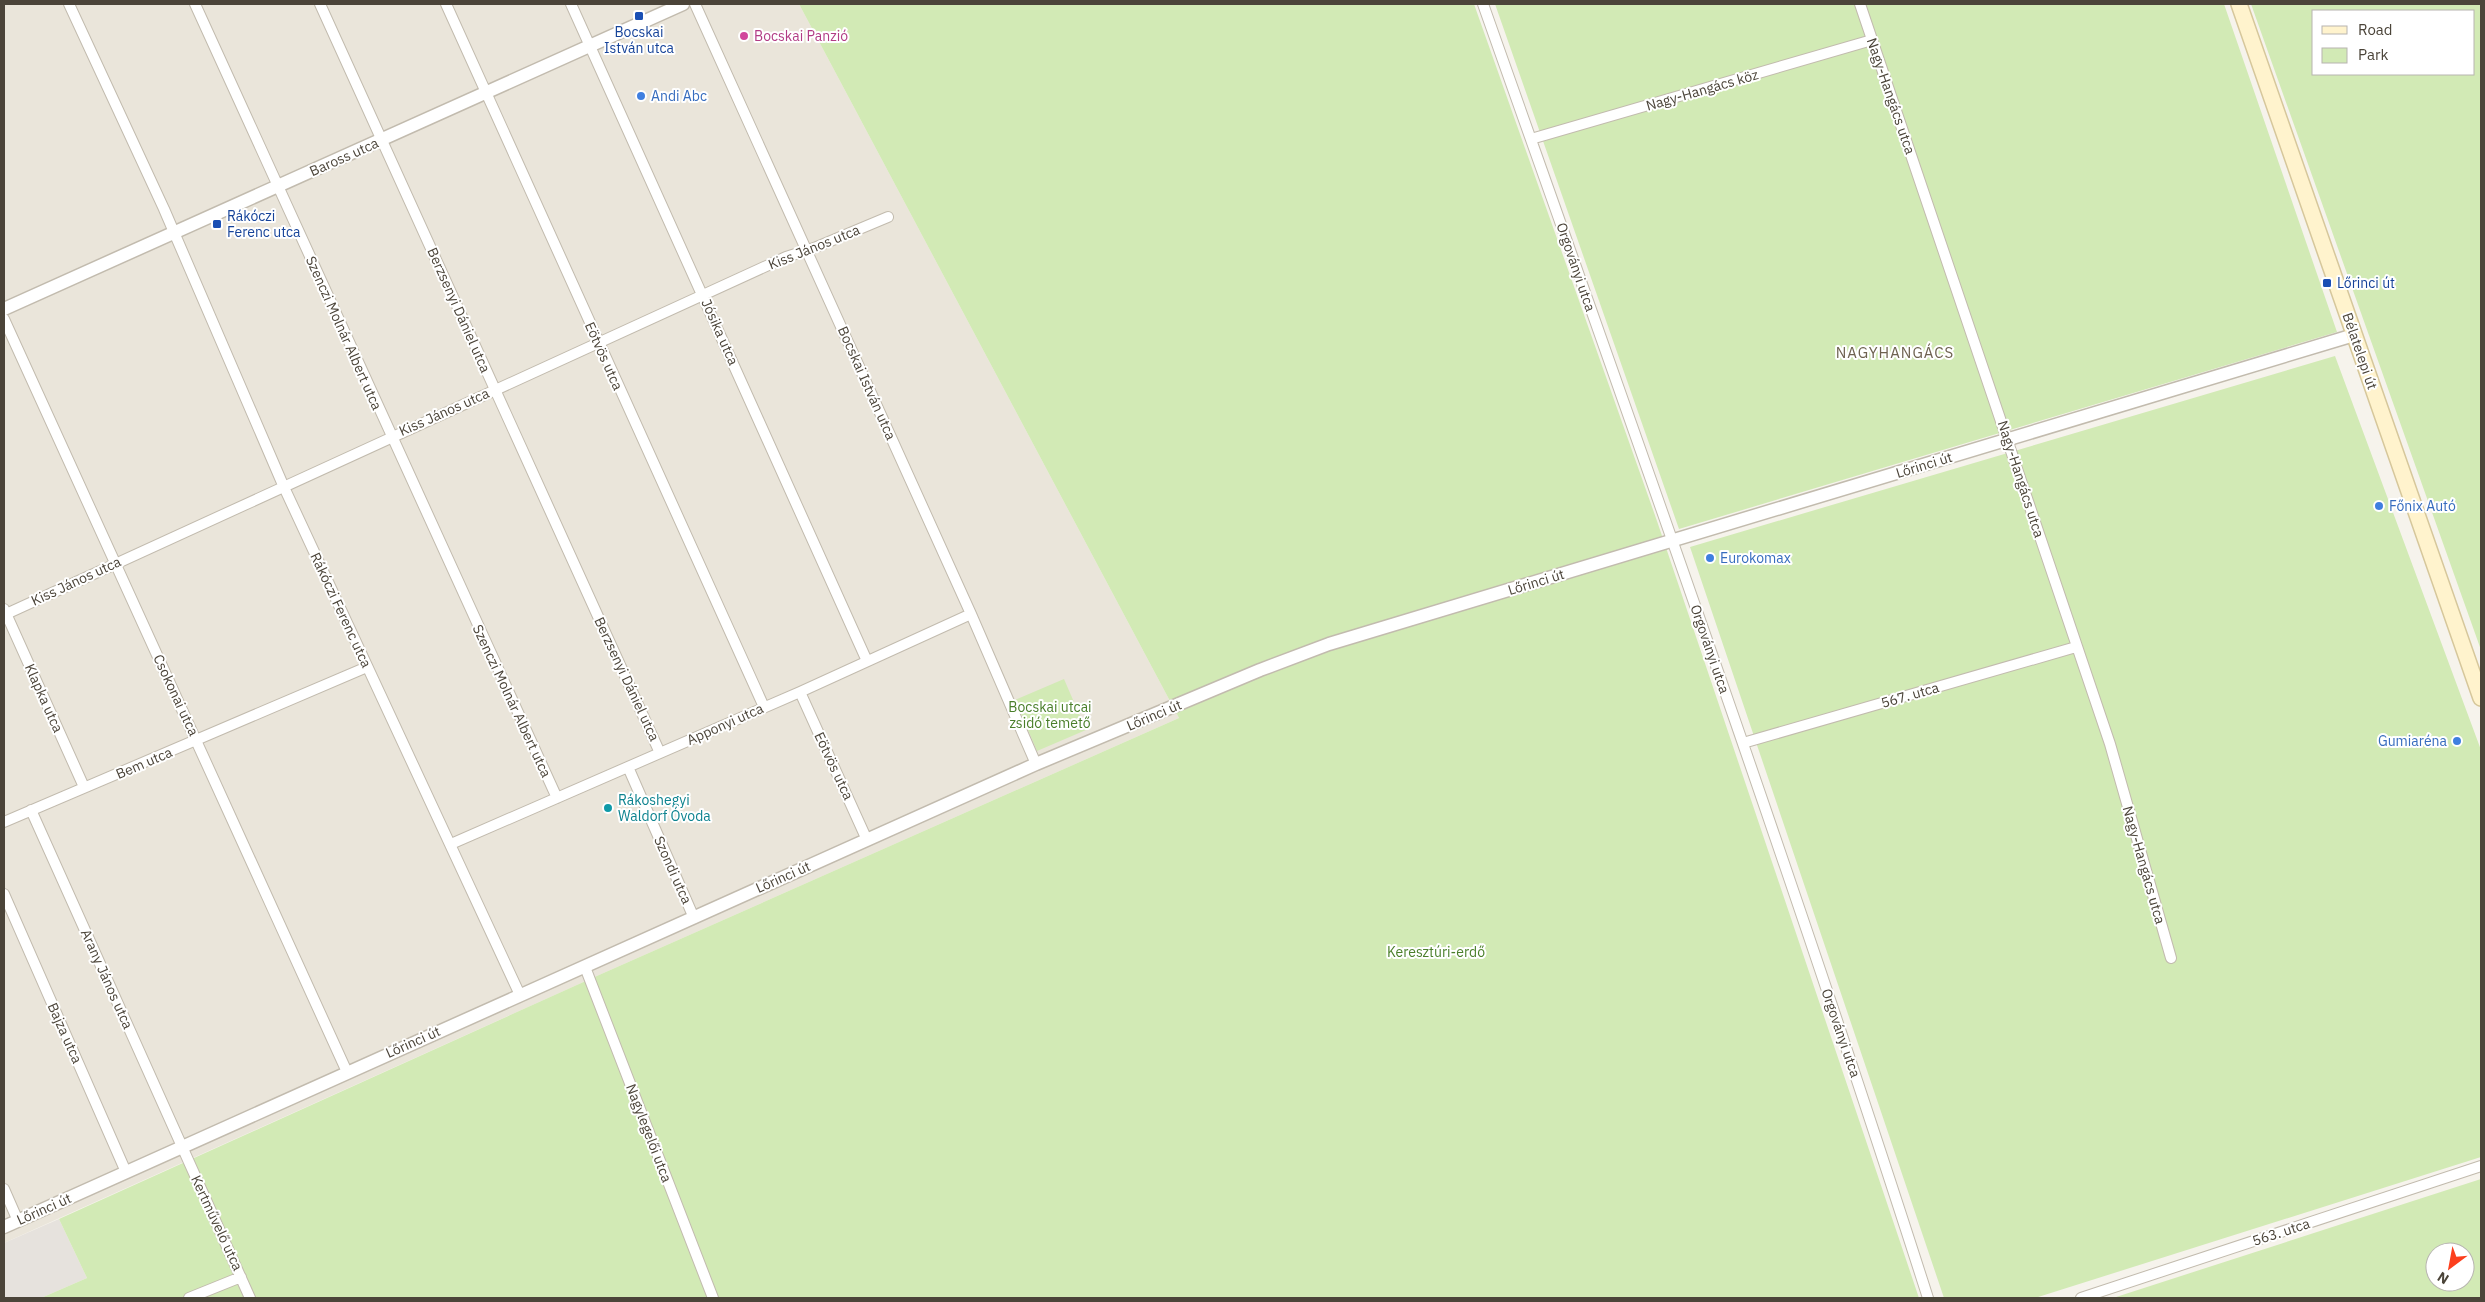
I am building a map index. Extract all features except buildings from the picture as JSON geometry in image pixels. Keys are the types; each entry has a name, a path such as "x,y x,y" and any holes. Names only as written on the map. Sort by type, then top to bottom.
{"main road":[{"name":"Bélatelepi út","path":"2238,4 2481,698"}],"street":[{"name":"Rákóczi Ferenc utca","path":"70,4 174,233 283,486 520,995"},
{"name":"Szenczi Molnár Albert utca","path":"196,4 557,798"},
{"name":"Berzsenyi Dániel utca","path":"320,4 660,753"},
{"name":"Eötvös utca","path":"446,4 598,344 764,707"},
{"name":"Jósika utca","path":"571,4 867,661"},
{"name":"Baross utca","path":"4,309 684,4"},
{"name":"Bocskai István utca","path":"695,4 971,614 1036,764"},
{"name":"Orgoványi utca","path":"1484,4 1743,743 1875,1134 1928,1298"},
{"name":"Nagy-Hangács utca","path":"1860,4 2110,744 2171,958"},
{"name":"Nagy-Hangács köz","path":"1531,140 1872,40"},
{"name":"Kiss János utca","path":"5,612 704,296 786,257 806,251 888,217"},
{"name":"Csokonai utca","path":"4,319 347,1072"},
{"name":"Lőrinci út","path":"4,1227 1036,764 1260,670 1329,644 2354,335"},
{"name":"Klapka utca","path":"5,612 84,787"},
{"name":"Apponyi utca","path":"451,844 800,692 971,614"},
{"name":"567. utca","path":"1743,743 2076,647"},
{"name":"Bem utca","path":"4,822 367,667"},
{"name":"Eötvös utca","path":"800,692 868,840"},
{"name":"Szondi utca","path":"628,767 694,918"},
{"name":"Arany János utca","path":"31,810 182,1148"},
{"name":"Bajza utca","path":"4,894 126,1172"},
{"name":"Nagylegelői utca","path":"585,967 713,1298"},
{"name":"Kertművelő utca","path":"182,1148 250,1298"},
{"name":"563. utca","path":"2081,1298 2481,1166"},
{"path":"4,1189 18,1221"},
{"path":"189,1298 241,1277"}],"shaded area":[{"path":"4,4 799,4 1179,718 599,975 4,1243"},
{"path":"59,1219 87,1278 41,1298 4,1298 4,1243"}],"green space":[{"name":"Keresztúri-erdő","path":"799,4 1474,4 1657,521 1919,1298 41,1298 87,1278 59,1219 599,975 1179,718"},
{"path":"1495,4 2224,4 2337,332 1679,529"},
{"path":"2251,4 2481,4 2481,650"},
{"path":"2335,356 2481,750 2481,1157 2035,1298 1944,1298 1690,547"},
{"name":"Bocskai utcai zsidó temető","path":"1064,679 1086,730 1037,751 1015,700"},
{"path":"2481,1179 2481,1298 2113,1298"}],"place":[{"name":"Bocskai István utca","path":"639,16"},
{"name":"Bocskai Panzió","path":"744,36"},
{"name":"Andi Abc","path":"641,96"},
{"name":"Rákóczi Ferenc utca","path":"217,224"},
{"name":"Lőrinci út","path":"2327,283"},
{"name":"Főnix Autó","path":"2379,506"},
{"name":"Eurokomax","path":"1710,558"},
{"name":"Gumiaréna","path":"2457,741"},
{"name":"Rákoshegyi Waldorf Óvoda","path":"608,808"}],"district":[{"name":"NAGYHANGÁCS","path":"1895,352"}]}
